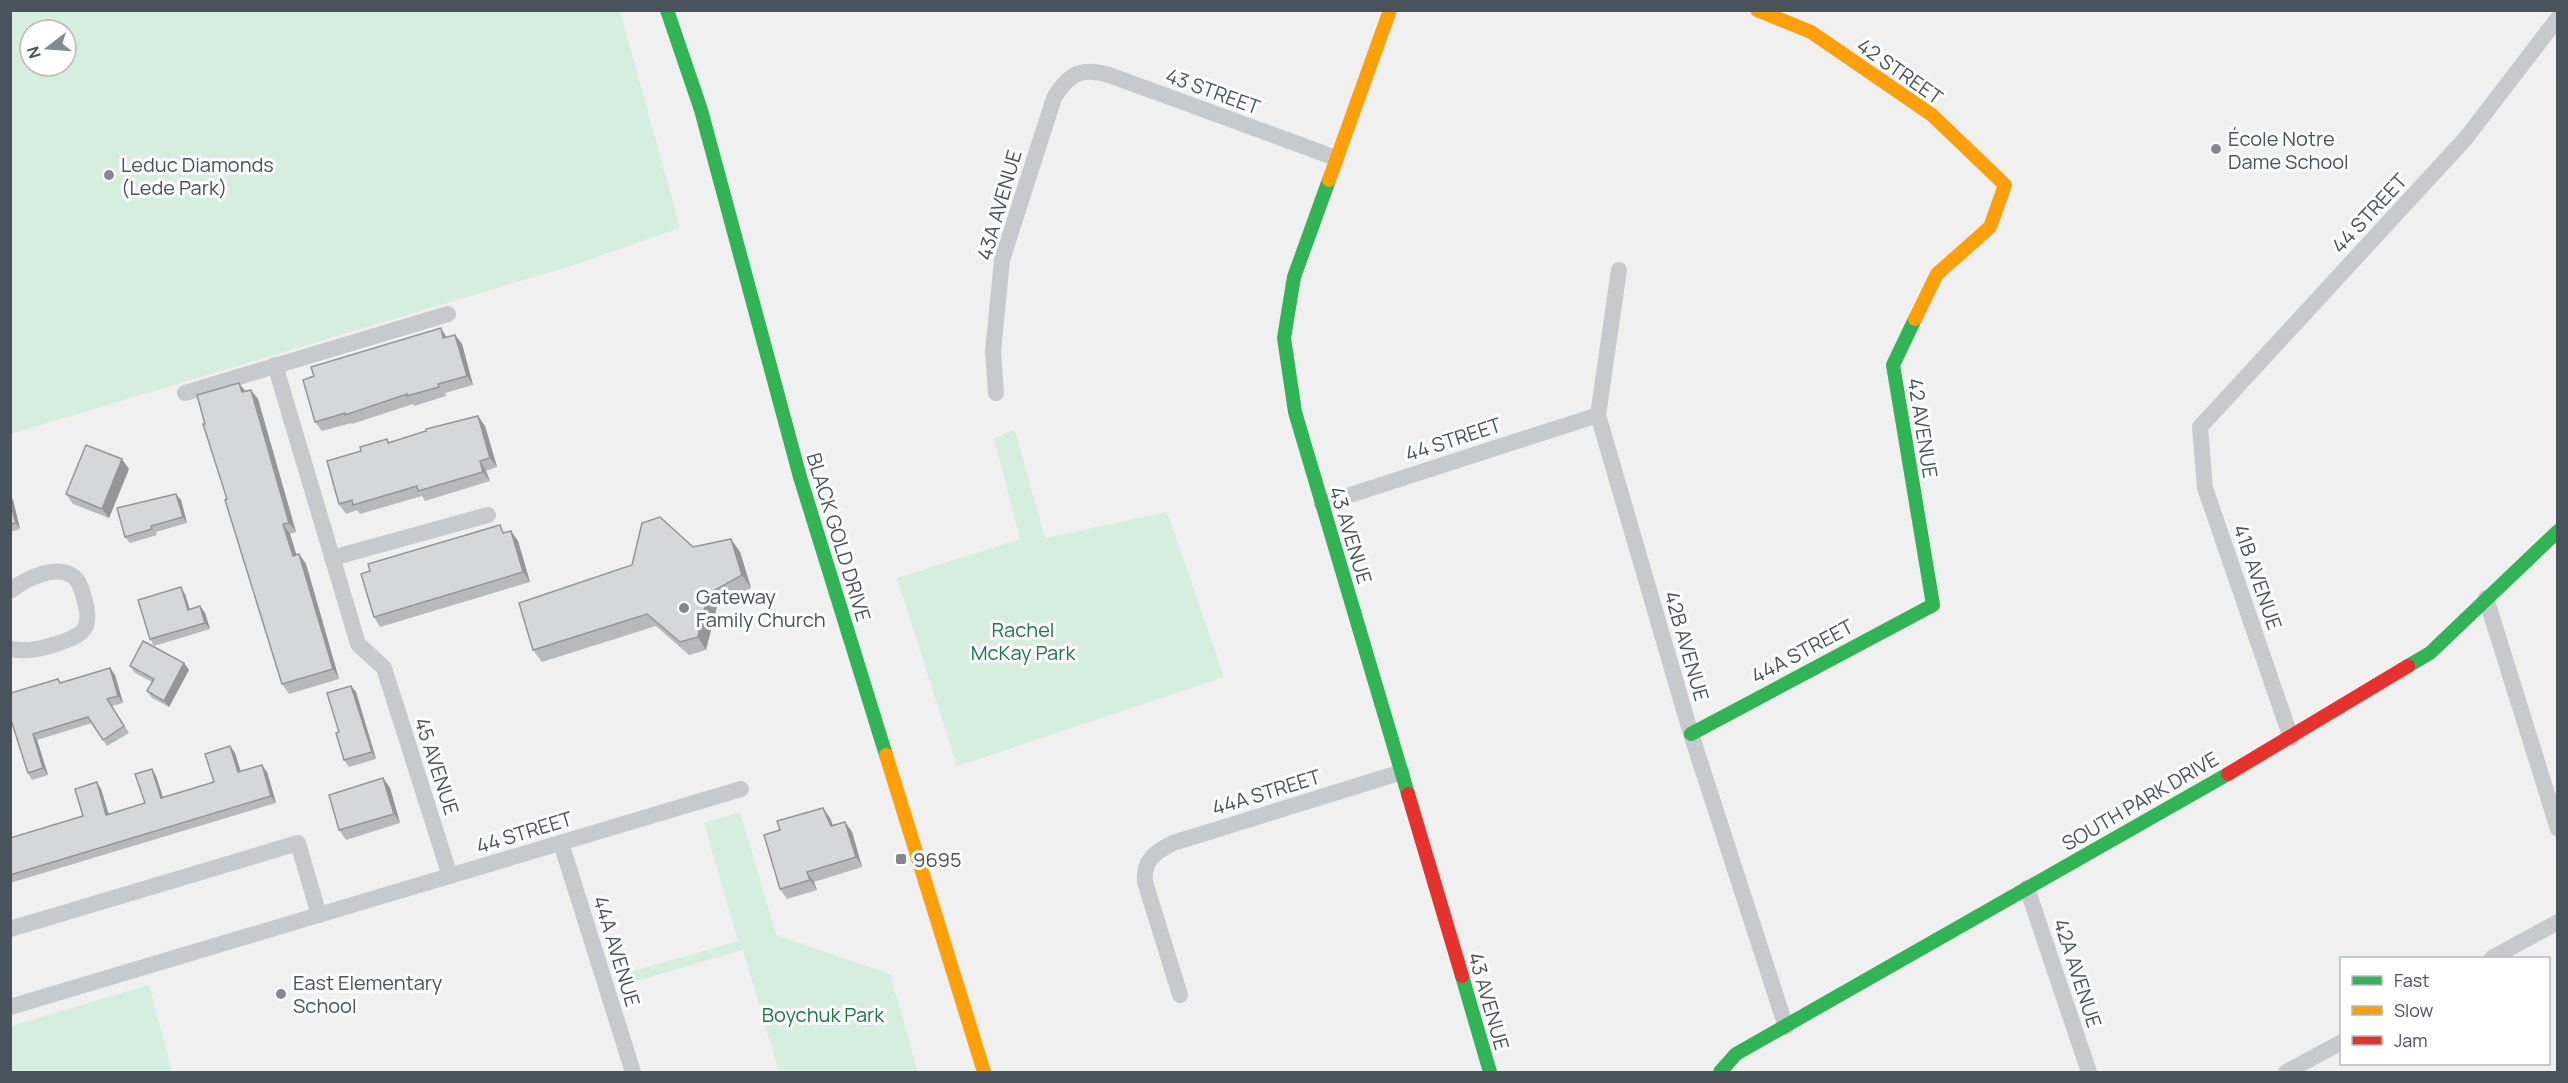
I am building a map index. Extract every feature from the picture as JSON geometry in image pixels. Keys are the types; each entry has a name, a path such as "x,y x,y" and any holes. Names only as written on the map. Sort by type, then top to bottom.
{"street":[{"name":"BLACK GOLD DRIVE","path":"667,10 701,110 800,477 984,1072"},
{"name":"43 AVENUE","path":"1390,10 1294,277 1284,338 1288,380 1295,412 1490,1072"},
{"name":"42 STREET","path":"1757,10 1811,32 1932,115 2005,185"},
{"name":"44 STREET","path":"2200,427 2466,138 2558,18"},
{"name":"43 STREET","path":"1074,74 1097,72 1109,75 1336,158"},
{"name":"43A AVENUE","path":"996,393 993,352 1002,260 1008,233 1054,98 1074,74"},
{"name":"42 AVENUE","path":"1933,605 1893,365 1937,274 1990,227 2005,185"},
{"name":"42B AVENUE","path":"1619,270 1598,415 1691,734 1786,1027"},
{"path":"185,393 448,314"},
{"path":"275,366 332,558 488,515"},
{"name":"44 STREET","path":"1322,504 1598,415"},
{"name":"41B AVENUE","path":"2200,427 2205,488 2291,738"},
{"name":"SOUTH PARK DRIVE","path":"1720,1072 1736,1054 2291,738 2430,653 2558,531"},
{"name":"45 AVENUE","path":"332,558 358,644 384,668 450,876"},
{"path":"10,591 25,580 57,571 66,573 75,578 80,586 89,616 88,625 83,631 68,641 35,651 10,649"},
{"path":"2486,598 2558,829"},
{"name":"44A STREET","path":"1691,734 1933,605"},
{"name":"44A STREET","path":"1180,995 1145,882 1144,871 1148,861 1161,849 1173,843 1402,772"},
{"name":"44 STREET","path":"10,1007 741,789"},
{"path":"10,929 298,843 319,915"},
{"name":"44A AVENUE","path":"561,843 633,1072"},
{"name":"42A AVENUE","path":"2027,888 2089,1072"},
{"path":"2494,957 2558,922"},
{"path":"2286,1072 2340,1043"}],"green space":[{"path":"11,10 620,11 680,228 574,265 11,434"},
{"name":"Rachel McKay Park","path":"1015,430 1045,538 1167,512 1224,677 957,766 897,578 1020,539 994,438"},
{"name":"Boychuk Park","path":"740,812 776,935 890,974 918,1072 779,1072 743,950 623,985 620,975 738,941 704,823"},
{"path":"149,985 172,1072 11,1072 11,1026"}],"building":[{"path":"441,328 443,338 455,335 467,376 438,384 439,387 407,396 407,394 345,415 345,413 315,422 303,380 314,376 311,367"},
{"path":"239,383 242,392 251,390 289,523 283,524 293,556 299,554 333,669 282,684 225,500 227,499 203,424 205,424 197,395"},
{"path":"478,416 490,458 480,461 483,472 418,491 417,486 353,505 352,500 339,504 327,461 361,451 360,447 387,439 388,443 426,431 426,429"},
{"path":"86,445 122,459 102,509 66,494"},
{"path":"176,494 183,517 151,526 152,529 125,537 117,508"},
{"path":"10,502 16,523 10,524"},
{"path":"660,517 693,547 731,539 742,575 708,594 698,637 680,642 647,614 533,650 519,603 632,565 642,523"},
{"path":"500,525 503,533 511,531 523,572 374,617 361,574 370,571 368,564"},
{"path":"181,587 188,610 200,606 205,623 150,639 138,600"},
{"path":"143,641 184,663 164,701 147,691 154,679 130,666"},
{"path":"110,668 118,696 107,699 124,726 103,740 88,717 33,734 43,768 28,773 10,717 10,692 58,679 60,683"},
{"path":"351,686 372,752 344,760 336,733 339,732 327,693"},
{"path":"230,746 238,772 262,765 271,796 10,875 10,838 83,816 75,789 97,782 106,815 145,803 135,774 152,769 161,798 214,782 205,754"},
{"path":"383,778 394,814 339,830 329,795"},
{"path":"823,808 831,826 845,822 856,857 807,872 810,880 780,889 764,835 780,830 777,821"}],"traffic: fast":[{"path":"667,10 701,110 800,477 886,755"},
{"path":"1329,180 1294,277 1284,338 1295,412 1408,794"},
{"path":"1691,734 1933,605 1893,365 1915,319"},
{"path":"2408,666 2430,653 2558,531"},
{"path":"1720,1072 1736,1054 2228,774"},
{"path":"1462,976 1490,1072"}],"traffic: slow":[{"path":"1329,180 1390,10"},
{"path":"1757,10 1811,32 1932,115 2005,185 1990,227 1937,274 1915,319"},
{"path":"886,755 984,1072"}],"traffic: jam":[{"path":"2228,774 2408,666"},
{"path":"1408,794 1462,976"}],"place":[{"name":"École Notre Dame School","path":"2216,149"},
{"name":"Leduc Diamonds (Lede Park)","path":"109,175"},
{"name":"Gateway Family Church","path":"684,608"},
{"name":"9695","path":"901,859"},
{"name":"East Elementary School","path":"281,994"}]}
